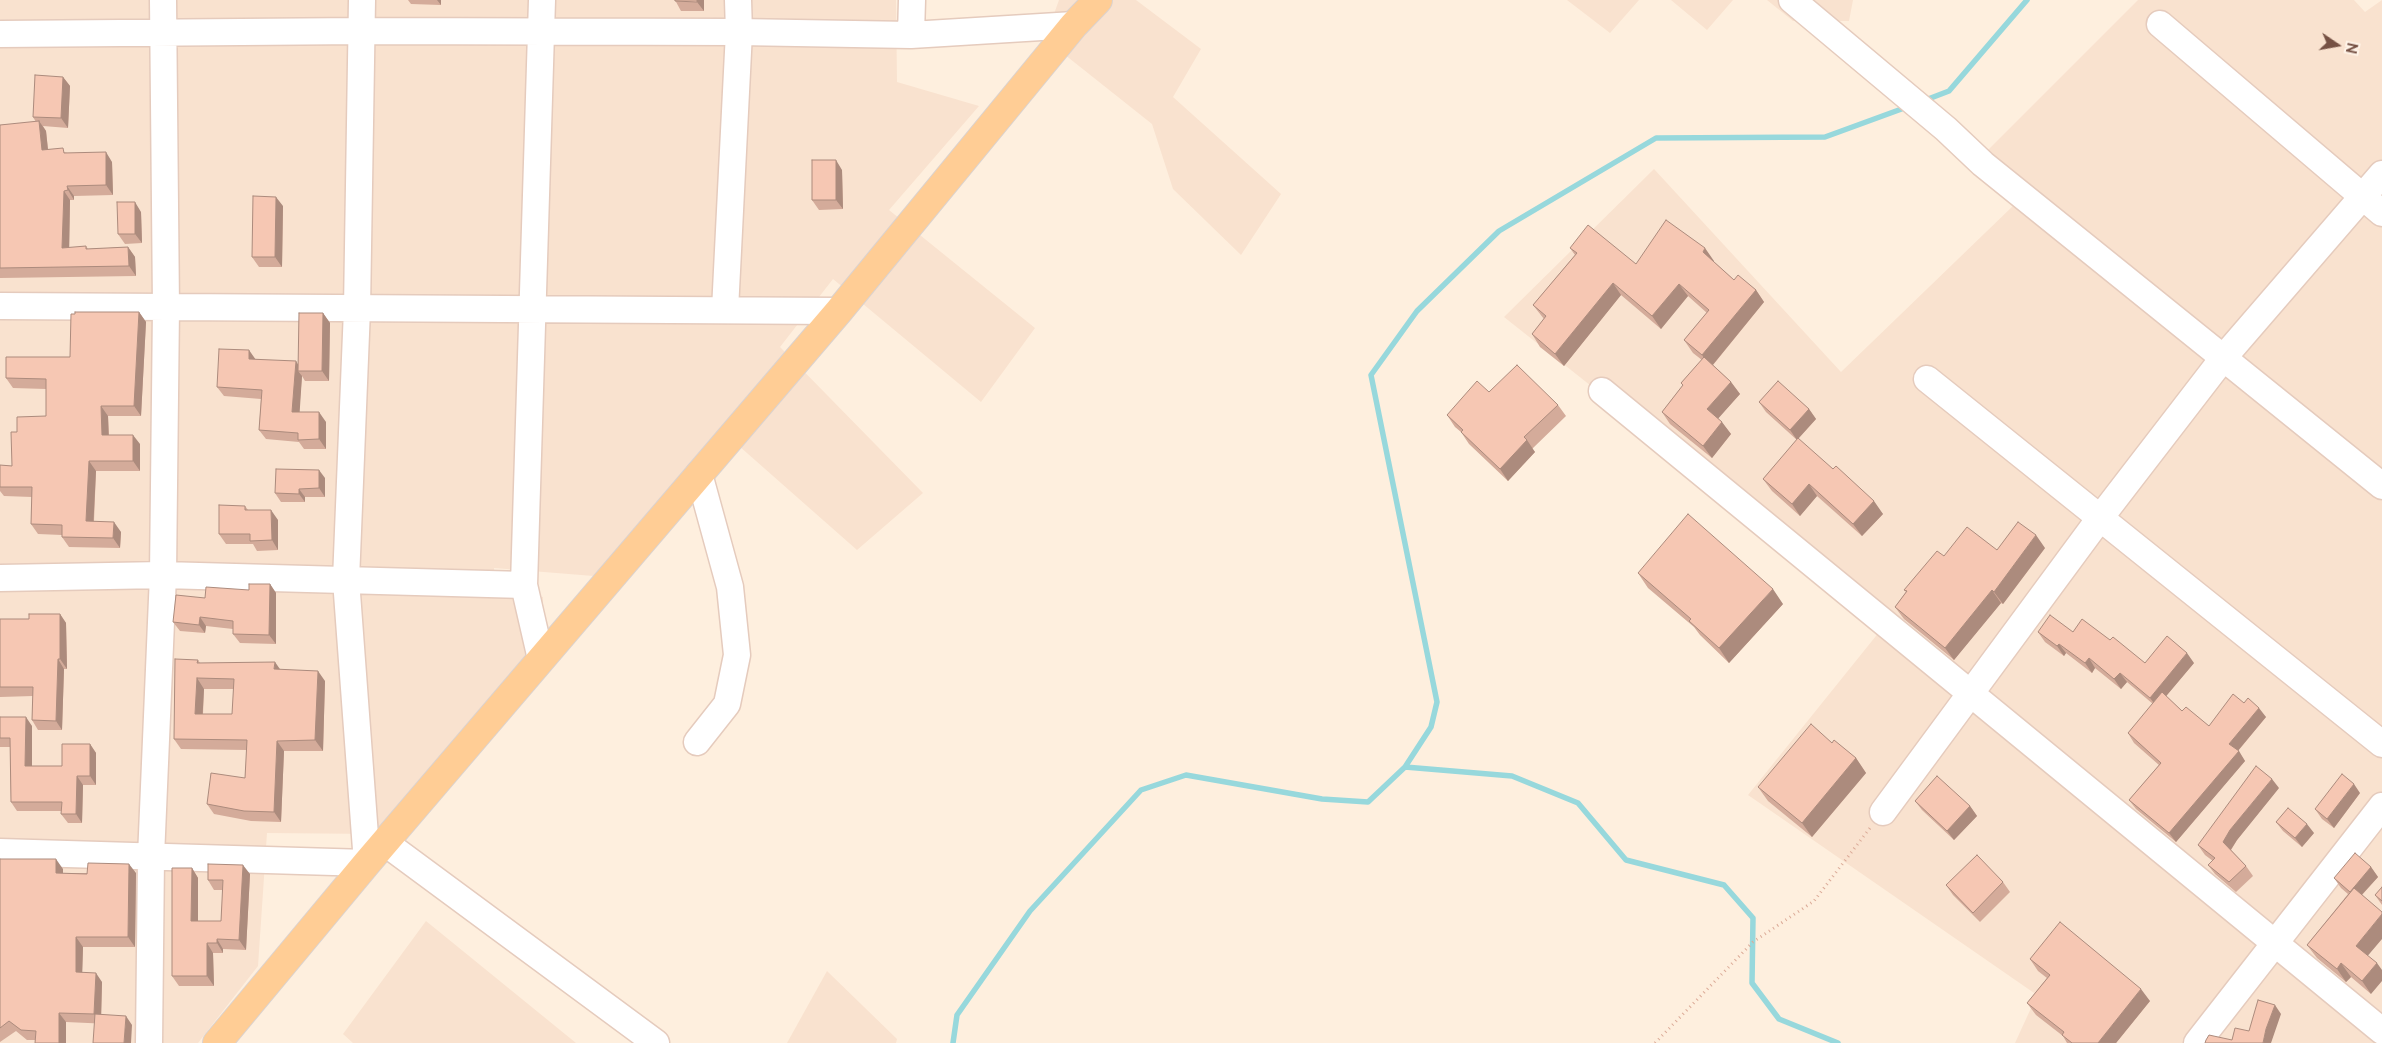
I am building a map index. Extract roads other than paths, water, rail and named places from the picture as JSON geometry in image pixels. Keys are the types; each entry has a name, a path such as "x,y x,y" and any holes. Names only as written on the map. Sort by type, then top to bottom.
{"main road":[{"path":"217,1043 366,863 839,311 1095,2"}],"street":[{"path":"149,1043 151,857 163,576 166,308 163,0"},
{"path":"0,852 366,863 346,580 357,309 362,0"},
{"path":"541,659 524,585 542,0"},
{"path":"725,310 739,32 738,0"},
{"path":"911,35 912,0"},
{"path":"1792,0 1946,129 1983,164 2382,486"},
{"path":"2160,24 2382,213"},
{"path":"0,34 362,31 739,32 911,35 1074,25"},
{"path":"1883,812 2100,518 2224,357 2382,174"},
{"path":"0,306 839,311"},
{"path":"1927,379 2382,744"},
{"path":"1602,391 2382,1031"},
{"path":"697,742 726,704 737,655 730,587 699,474"},
{"path":"0,578 163,576 524,585"},
{"path":"2197,1043 2382,806"},
{"path":"384,842 656,1043"}],"waterway":[{"path":"1923,101 1949,91 2027,0"},
{"path":"953,1043 957,1015 1030,911 1141,790 1186,775 1322,799 1368,802 1405,767 1431,727 1437,702 1371,375 1417,311 1499,231 1656,138 1825,137 1907,107"},
{"path":"1405,767 1512,776 1578,803 1626,860 1724,885 1753,918 1752,983 1779,1019 1838,1043"}]}
